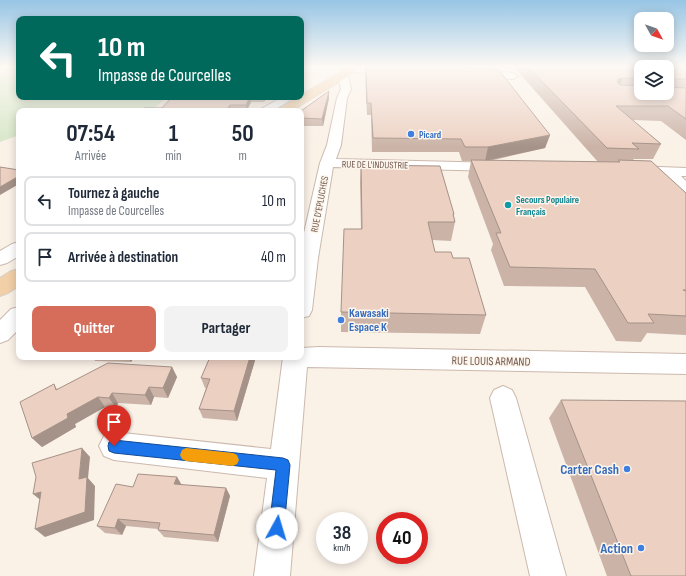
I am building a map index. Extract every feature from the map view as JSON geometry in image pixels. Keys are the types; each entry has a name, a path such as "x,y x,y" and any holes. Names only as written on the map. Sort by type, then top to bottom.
{"main road":[{"path":"286,108 298,100"},
{"path":"0,288 16,278"}],"street":[{"path":"308,93 334,93"},
{"path":"304,109 334,93"},
{"name":"RUE D'EPLUCHES","path":"304,270 305,257 327,163 334,145 334,93"},
{"path":"270,108 285,100"},
{"name":"RUE DE L'INDUSTRIE","path":"327,163 509,168"},
{"path":"620,170 686,172"},
{"path":"667,171 686,190"},
{"path":"0,259 16,250"},
{"path":"0,334 16,318"},
{"name":"RUE LOUIS ARMAND","path":"304,358 686,364"},
{"path":"272,576 295,360"},
{"path":"503,398 548,576"},
{"path":"114,446 283,465"}],"green space":[{"path":"0,93 16,93 16,100 163,100 154,108 16,108 16,136 0,142"}],"building":[{"path":"329,93 322,119 304,118 304,109"},
{"path":"367,93 517,93 550,135 488,147 465,147 461,139 373,138 371,103 367,103"},
{"path":"553,93 634,93 634,100 674,100 674,93 686,93 686,119 668,106 616,106 661,144 632,143 639,149 607,148"},
{"path":"169,100 248,100 246,105 230,105 228,108 162,108"},
{"path":"471,160 651,161 686,193 686,290 683,290 686,291 686,316 648,314 654,323 628,323 595,269 510,267 496,233 501,233"},
{"path":"361,165 440,166 455,222 428,222 435,252 451,252 453,258 469,258 486,315 341,312 344,229 362,229"},
{"path":"0,167 16,170 16,178 0,187"},
{"path":"209,360 249,360 234,411 199,409 210,379 201,378"},
{"path":"108,363 172,367 163,388 149,387 145,395 112,393 109,398 98,397 67,414 68,418 32,438 20,402 54,384 56,390"},
{"name":"Carter Cash","path":"561,400 686,401 686,576 631,576"},
{"path":"82,448 79,479 87,477 85,512 35,529 41,492 33,494 36,477 32,463"},
{"path":"138,474 177,477 174,484 226,488 214,535 158,530 160,523 118,519 115,528 97,526 116,484 133,487"}],"slow traffic":[{"path":"186,455 233,460"}],"place":[{"name":"Picard","path":"411,134"},
{"name":"Secours Populaire Français","path":"508,205"},
{"name":"Kawasaki Espace K","path":"341,320"},
{"name":"Carter Cash","path":"627,469"},
{"name":"Action","path":"641,548"}],"route":[{"path":"114,446 283,465 277,528"}]}
